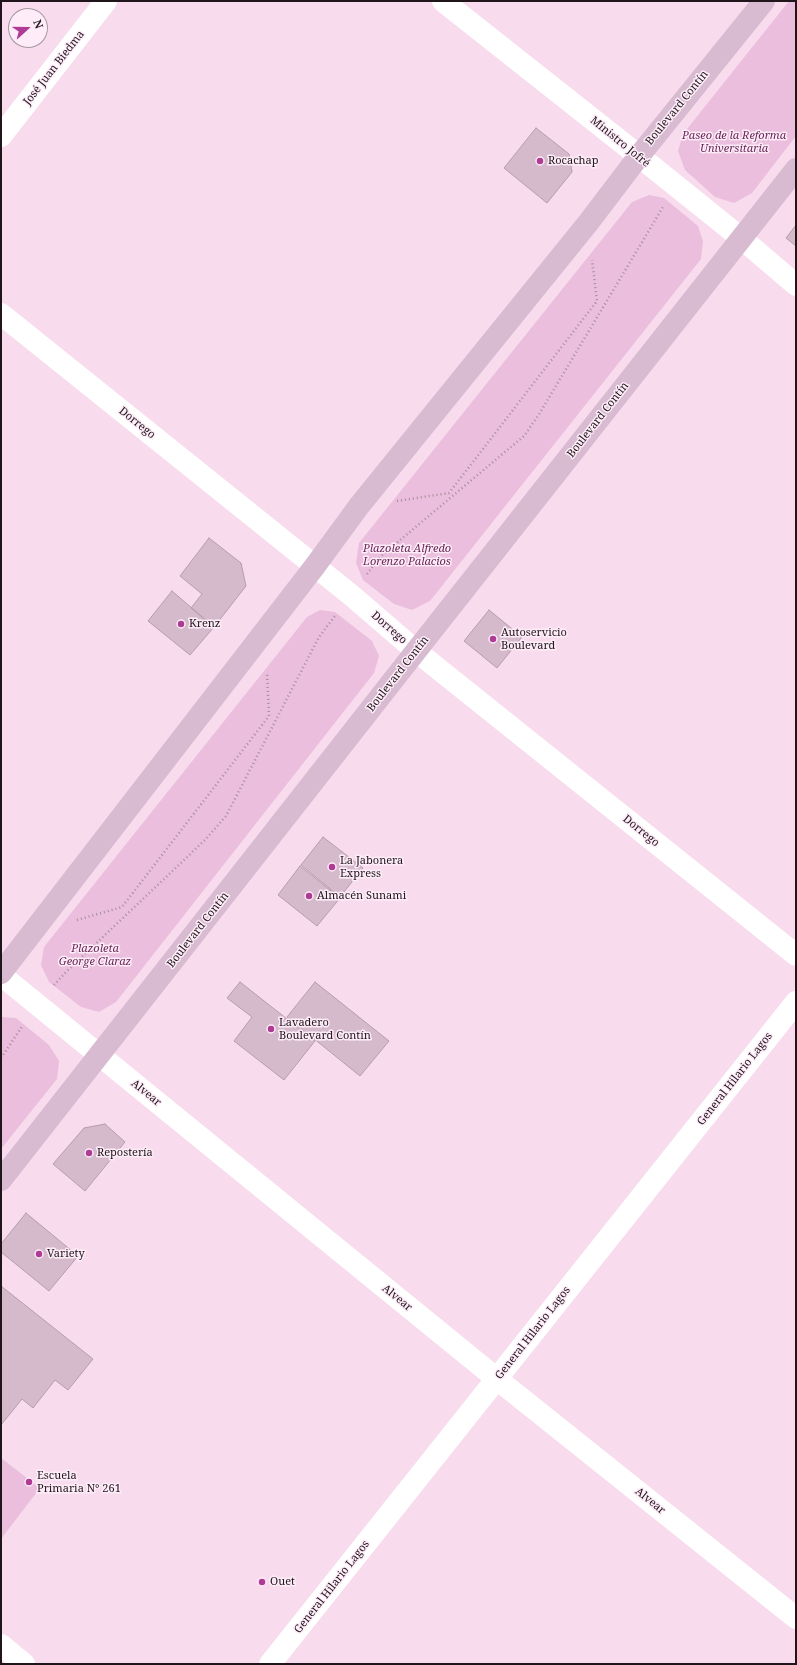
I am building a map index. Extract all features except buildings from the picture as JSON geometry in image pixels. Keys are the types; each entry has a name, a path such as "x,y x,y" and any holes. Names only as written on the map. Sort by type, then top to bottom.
{"main road":[{"name":"Boulevard Contín","path":"1,974 264,633 359,506 588,223 639,156 764,1"},
{"name":"Boulevard Contín","path":"1,1180 796,170"}],"street":[{"name":"José Juan Biedma","path":"1,136 106,1"},
{"name":"Ministro Jofré","path":"443,1 741,238 796,285"},
{"name":"Dorrego","path":"1,314 315,566 416,651 796,955"},
{"name":"Alvear","path":"1,974 497,1379 796,1618"},
{"name":"General Hilario Lagos","path":"270,1664 796,1002"},
{"path":"1,1645 24,1664"}],"path":[{"path":"359,506 449,493 597,301 588,223"},
{"path":"32,932 122,907 269,716 264,633"}],"green space":[{"name":"Paseo de la Reforma Universitaria","path":"789,1 796,1 796,136 752,193 734,203 715,197 685,170 678,151 683,134"},
{"name":"Plazoleta Alfredo Lorenzo Palacios","path":"649,195 664,198 698,226 703,241 701,259 430,601 412,610 394,604 363,580 356,563 359,543 632,202"},
{"name":"Plazoleta George Claraz","path":"320,610 335,612 372,641 379,656 374,673 116,1002 99,1012 81,1007 49,982 41,965 44,947 307,617"},
{"path":"1,1017 16,1018 49,1045 59,1061 57,1079 1,1149"},
{"path":"1,1458 40,1488 1,1539"}],"place":[{"name":"Rocachap","path":"540,161"},
{"name":"Krenz","path":"181,624"},
{"name":"Autoservicio Boulevard","path":"493,639"},
{"name":"La Jabonera Express","path":"332,867"},
{"name":"Almacén Sunami","path":"309,896"},
{"name":"Lavadero Boulevard Contín","path":"271,1029"},
{"name":"Repostería","path":"89,1153"},
{"name":"Variety","path":"39,1254"},
{"name":"Escuela Primaria N° 261","path":"29,1482"},
{"name":"Ouet","path":"262,1582"}]}
